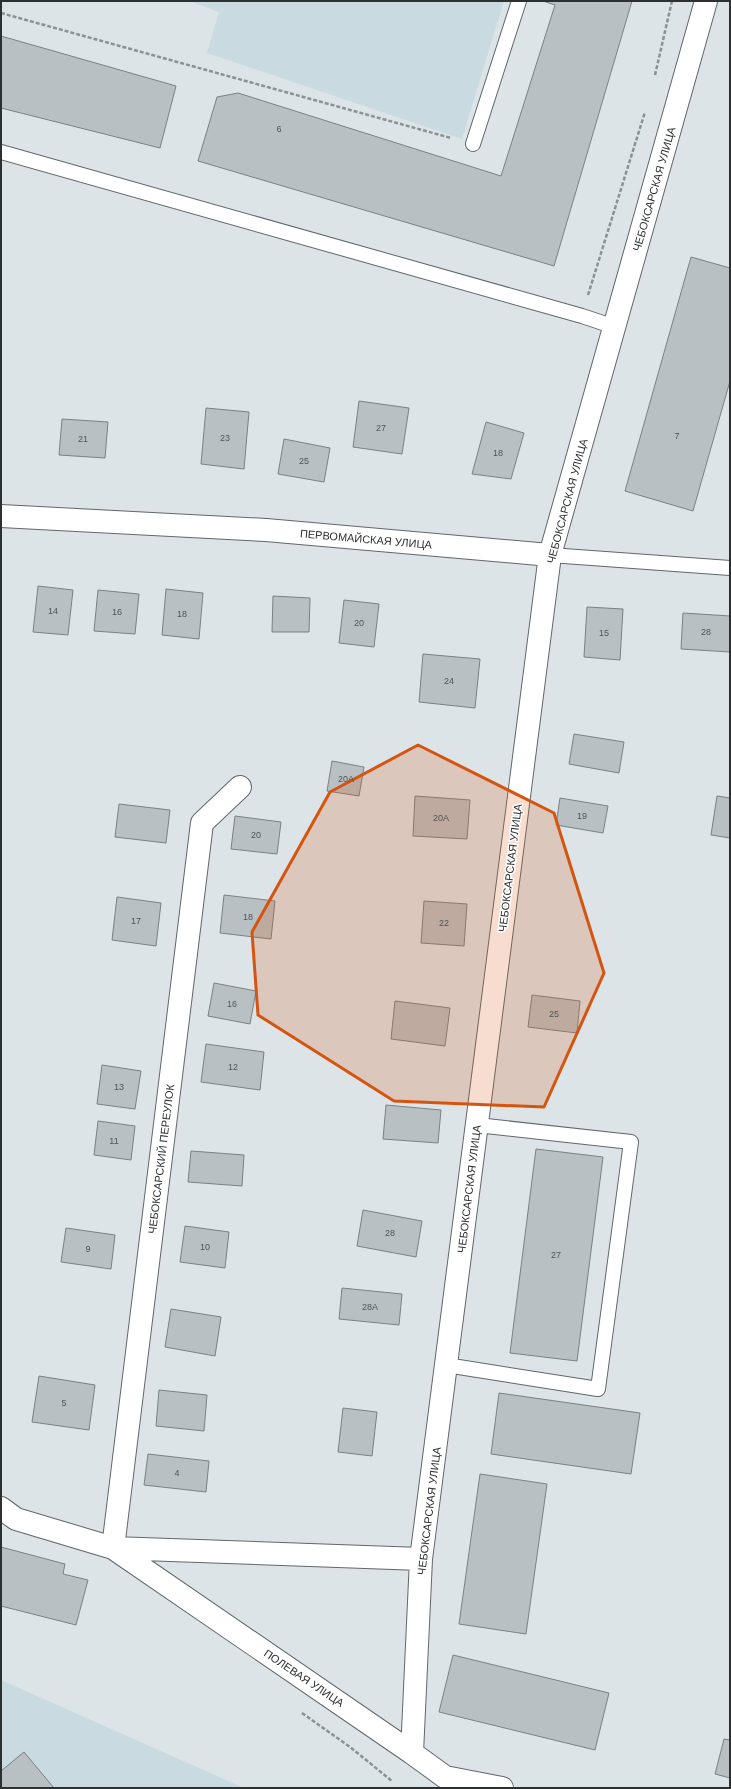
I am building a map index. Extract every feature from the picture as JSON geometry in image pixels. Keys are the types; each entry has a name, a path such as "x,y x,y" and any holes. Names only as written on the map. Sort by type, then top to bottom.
{"street":[{"name":"ЧЕБОКСАРСКАЯ УЛИЦА","path":"412,1753 421,1559 478,1125 550,555 706,1"},
{"name":"ПЕРВОМАЙСКАЯ УЛИЦА","path":"1,516 266,530 550,555"},
{"name":"ЧЕБОКСАРСКИЙ ПЕРЕУЛОК","path":"113,1548 202,823 240,787"},
{"name":"ПОЛЕВАЯ УЛИЦА","path":"1,1508 16,1519 113,1548 421,1559"},
{"name":"ПОЛЕВАЯ УЛИЦА","path":"113,1548 412,1753 444,1782 502,1788"}],"lane":[{"path":"472,144 519,1"},
{"path":"1,152 582,316 615,327"},
{"name":"ПЕРВОМАЙСКАЯ УЛИЦА","path":"550,555 730,568"},
{"path":"446,1365 598,1388 632,1142 478,1125"}],"path":[{"path":"654,78 672,1"},
{"path":"1,13 472,144"},
{"path":"582,316 646,108"},
{"path":"298,1710 350,1747 392,1781"}],"highlighted area":[{"path":"418,745 554,813 604,973 544,1107 394,1101 258,1015 252,932 330,792"}],"shaded area":[{"path":"189,1 504,1 462,139 207,53 219,12"},
{"path":"1,1680 244,1788 1,1788"}],"building":[{"path":"543,1 632,1 554,266 198,161 217,97 238,93 501,176 555,5"},
{"path":"1,36 176,86 160,148 1,108"},
{"path":"691,257 730,268 730,381 693,511 625,491"},
{"path":"359,401 409,408 402,454 353,447"},
{"path":"206,408 249,412 244,469 201,464"},
{"path":"62,419 108,422 105,458 59,455"},
{"path":"486,422 524,433 511,479 472,474"},
{"path":"284,439 330,448 324,482 278,474"},
{"path":"38,586 73,590 68,635 33,632"},
{"path":"166,589 203,593 199,639 162,635"},
{"path":"98,590 139,594 135,634 94,631"},
{"path":"273,596 310,598 309,632 272,632"},
{"path":"344,600 379,604 374,647 339,643"},
{"path":"587,607 623,609 620,660 584,657"},
{"path":"683,613 730,616 730,652 681,649"},
{"path":"423,654 480,659 475,708 419,702"},
{"path":"574,734 624,742 619,773 569,764"},
{"path":"332,761 364,767 359,796 327,791"},
{"path":"415,796 470,800 467,839 413,836"},
{"path":"717,796 730,798 730,838 711,835"},
{"path":"560,798 608,806 603,833 556,825"},
{"path":"119,804 170,810 166,843 115,837"},
{"path":"235,816 281,822 277,854 231,849"},
{"path":"224,895 275,901 271,939 220,933"},
{"path":"117,897 161,903 156,946 112,940"},
{"path":"424,901 467,904 464,946 421,943"},
{"path":"214,983 256,991 250,1024 208,1016"},
{"path":"532,995 580,1001 577,1033 528,1027"},
{"path":"395,1001 450,1008 445,1046 391,1039"},
{"path":"206,1044 264,1052 260,1090 201,1082"},
{"path":"102,1065 141,1071 135,1109 97,1104"},
{"path":"386,1105 441,1110 438,1143 383,1139"},
{"path":"98,1121 135,1126 131,1160 94,1155"},
{"path":"536,1149 603,1157 577,1361 510,1353"},
{"path":"191,1151 244,1155 242,1186 188,1182"},
{"path":"363,1210 422,1221 416,1257 357,1246"},
{"path":"185,1226 229,1232 225,1268 180,1262"},
{"path":"66,1228 115,1235 111,1269 61,1262"},
{"path":"342,1288 402,1294 399,1325 339,1319"},
{"path":"171,1309 221,1317 215,1356 165,1347"},
{"path":"39,1376 95,1385 89,1430 32,1422"},
{"path":"159,1390 207,1395 204,1431 156,1426"},
{"path":"499,1393 640,1413 631,1474 491,1454"},
{"path":"343,1408 377,1412 372,1456 338,1452"},
{"path":"148,1454 209,1461 206,1492 144,1485"},
{"path":"480,1474 547,1484 526,1634 459,1624"},
{"path":"1,1547 65,1564 63,1574 88,1580 76,1625 1,1606"},
{"path":"453,1655 609,1693 595,1750 439,1712"},
{"path":"724,1739 730,1740 730,1778 715,1774"},
{"path":"24,1752 54,1788 1,1788 1,1771"}]}
